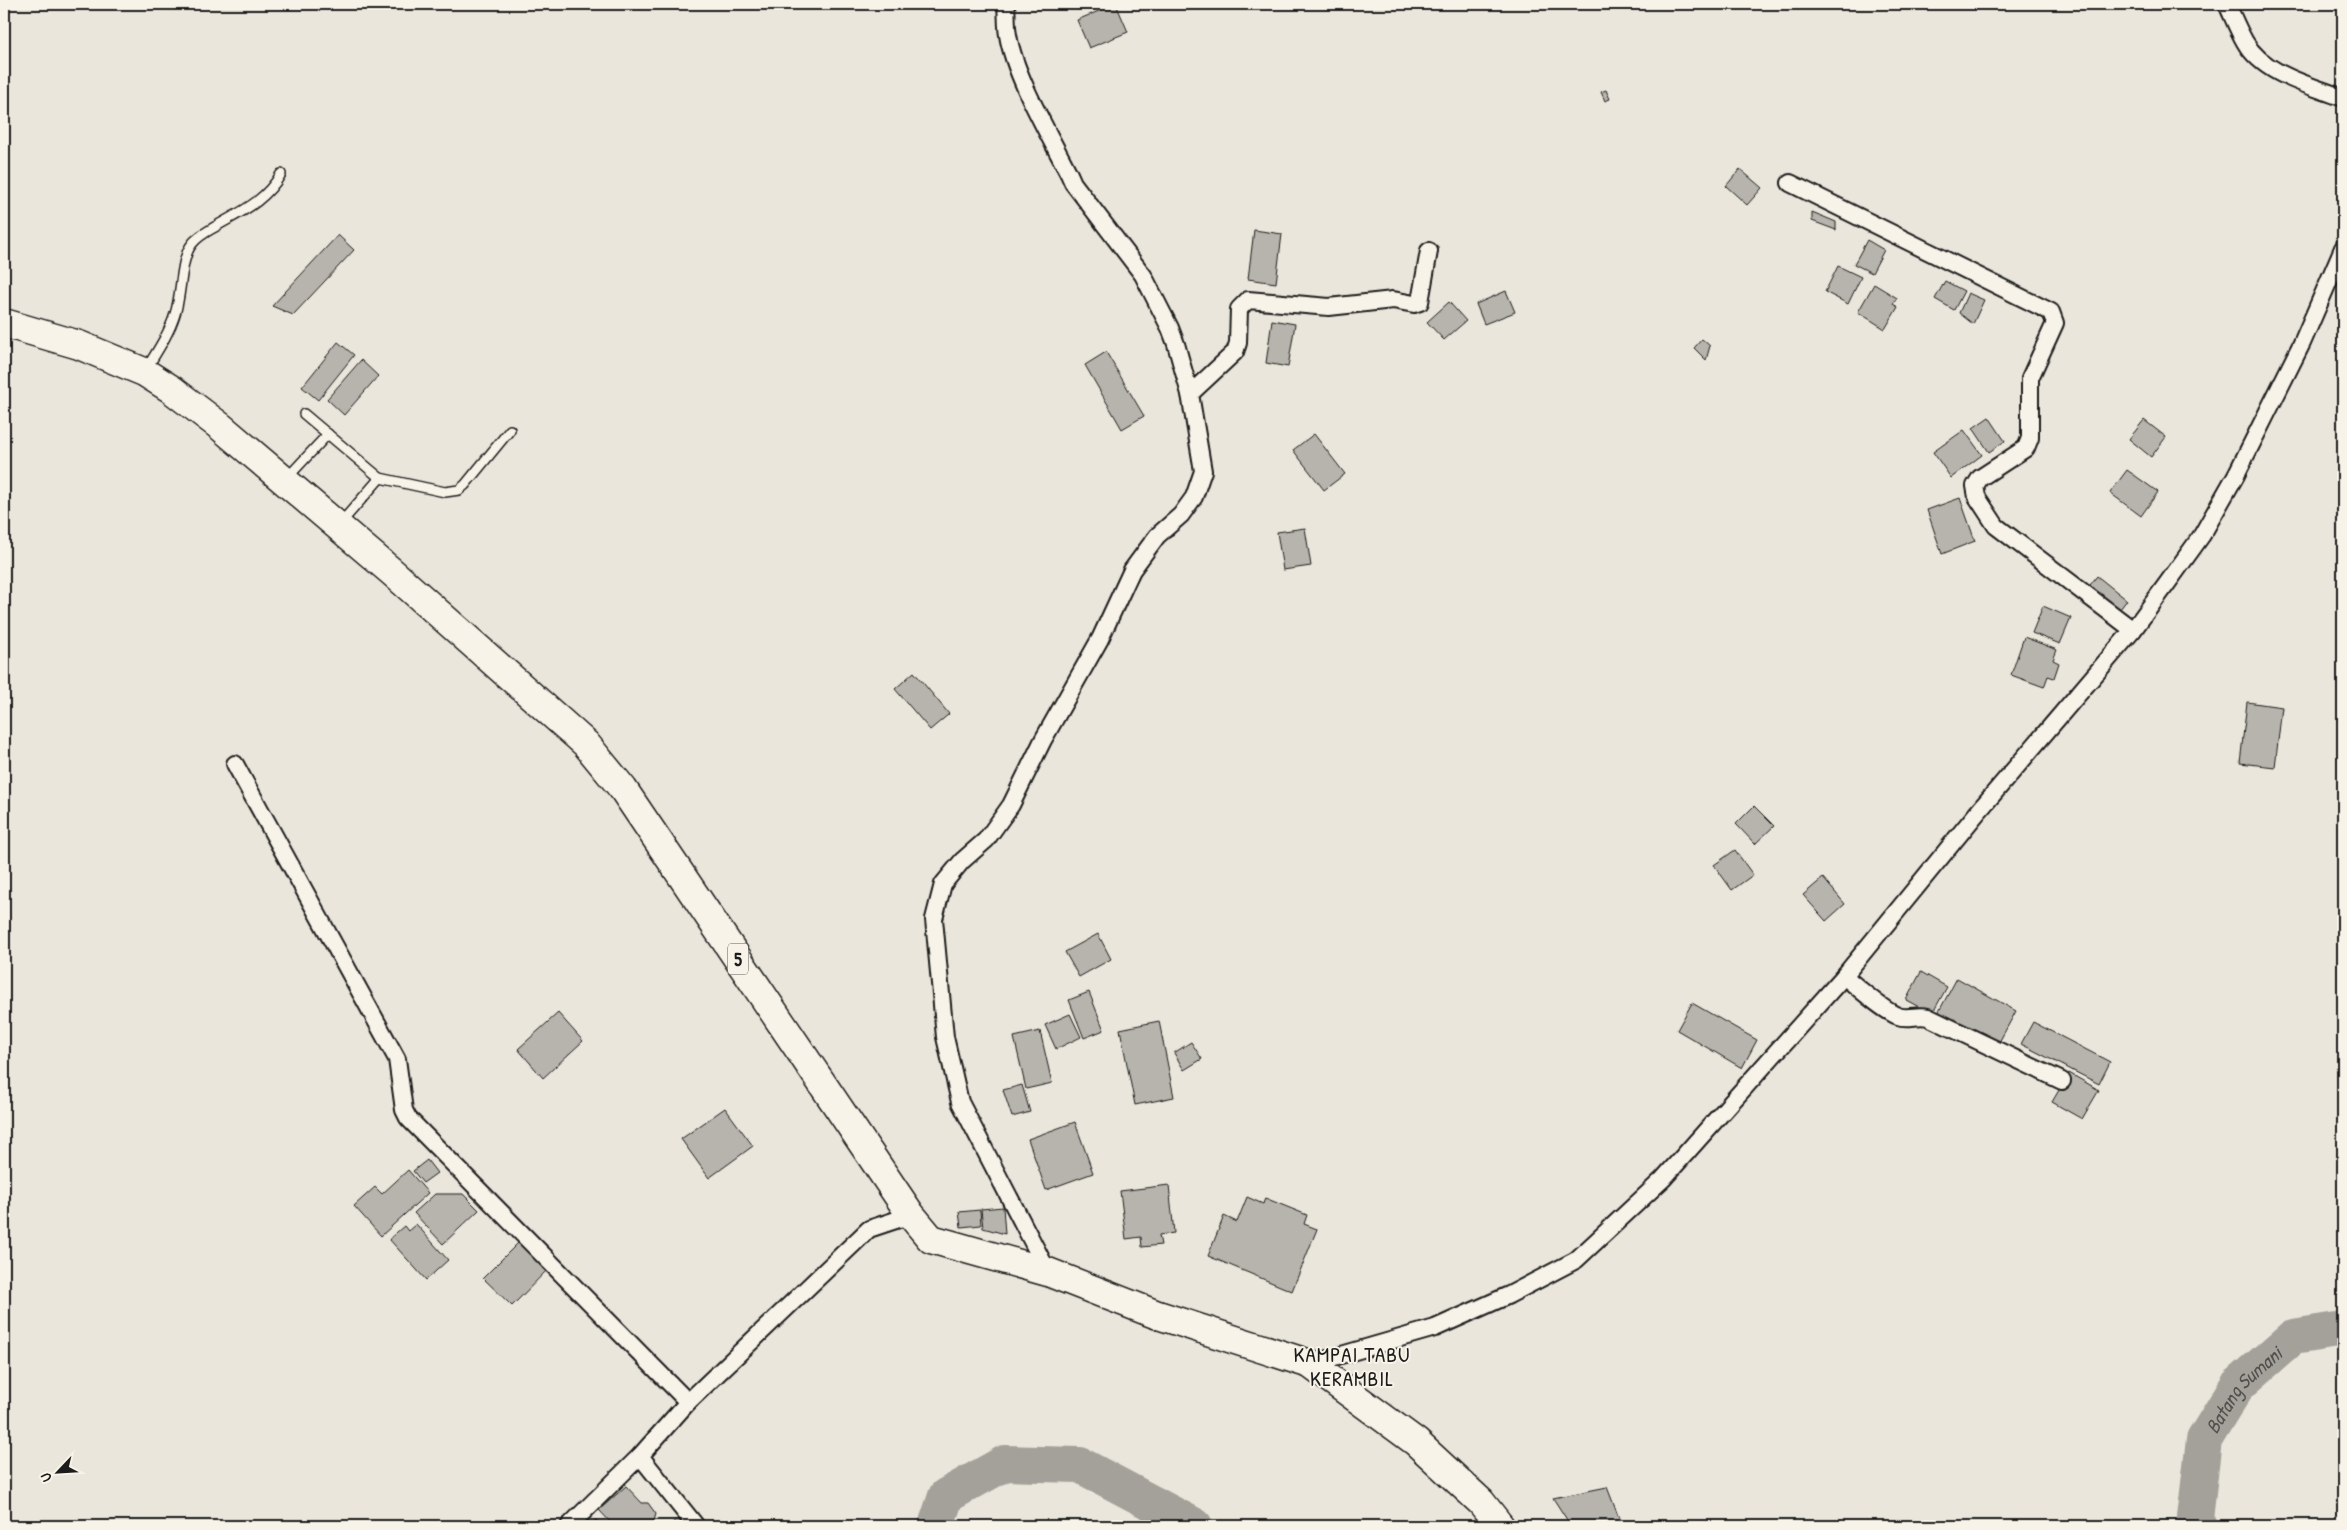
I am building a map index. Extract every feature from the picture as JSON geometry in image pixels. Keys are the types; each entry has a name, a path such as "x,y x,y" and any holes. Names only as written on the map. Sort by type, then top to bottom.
{"highway":[{"name":"5","path":"4,322 79,345 144,372 171,389 221,426 586,744 623,789 911,1215 931,1239 1048,1272 1155,1314 1310,1364 1416,1442 1481,1502 1500,1526"}],"street":[{"path":"1006,4 1008,34 1021,75 1073,183 1150,286 1176,344 1190,394 1203,471 1194,497 1181,515 1157,536 1132,570 1100,639 1043,740 1011,806 986,840 962,861 943,884 934,918 945,1037 960,1102 1048,1272"},
{"path":"2227,4 2245,44 2260,60 2276,71 2343,98"},
{"path":"1790,183 2051,312 2055,323 2030,378 2030,438 2026,448 1980,478 1975,486 1977,497 1996,526 2133,630"},
{"path":"1310,1364 1435,1328 1508,1295 1576,1260 1664,1179 1844,976 1977,813 2050,730 2133,630 2202,535 2236,475 2302,343 2343,248"},
{"path":"1190,394 1235,352 1238,343 1239,309 1248,300 1329,307 1393,300 1414,304 1420,302 1429,251"},
{"path":"235,764 397,1060 404,1110 408,1118 688,1402"},
{"path":"1844,976 1896,1016 1912,1017 1921,1015 1928,1017 2062,1081"},
{"path":"569,1526 640,1456 688,1402 869,1229 911,1215"},
{"path":"640,1456 696,1526"}],"lane":[{"path":"144,372 168,332 175,314 187,250 190,245 205,233 261,200 272,190 280,174"},
{"path":"304,414 380,478 444,492 459,490 510,430"},
{"path":"285,481 328,434"},
{"path":"338,527 380,478"}],"building":[{"path":"1116,4 1128,32 1089,48 1077,20"},
{"path":"1606,90 1610,99 1605,101 1601,92"},
{"path":"1740,169 1762,188 1747,205 1726,186"},
{"path":"1812,212 1836,222 1836,230 1812,221"},
{"path":"1254,230 1282,234 1276,283 1248,279"},
{"path":"338,235 354,250 293,315 272,306"},
{"path":"1867,240 1884,250 1872,273 1854,264"},
{"path":"1838,266 1861,277 1848,304 1825,292"},
{"path":"1945,281 1964,291 1954,310 1935,299"},
{"path":"1874,284 1897,298 1893,304 1898,307 1885,329 1858,312"},
{"path":"1506,291 1515,312 1484,324 1476,304"},
{"path":"1968,293 1984,300 1973,324 1959,313"},
{"path":"1449,302 1466,321 1444,340 1427,322"},
{"path":"1272,320 1295,324 1288,367 1266,363"},
{"path":"1702,339 1710,346 1706,360 1694,348"},
{"path":"338,342 354,355 318,400 302,387"},
{"path":"1106,352 1144,416 1122,429 1085,365"},
{"path":"361,360 378,376 344,415 327,399"},
{"path":"1989,417 2005,441 1989,452 1973,428"},
{"path":"2144,420 2166,437 2151,457 2129,439"},
{"path":"1964,430 1982,455 1951,478 1933,452"},
{"path":"1314,434 1345,474 1324,490 1293,450"},
{"path":"2127,470 2158,492 2141,516 2110,493"},
{"path":"1960,498 1975,541 1942,554 1927,510"},
{"path":"1305,528 1311,566 1283,570 1277,532"},
{"path":"2097,576 2127,600 2117,613 2087,589"},
{"path":"2043,606 2071,618 2060,644 2032,633"},
{"path":"2024,637 2057,650 2053,660 2059,663 2054,678 2048,676 2044,687 2011,675"},
{"path":"914,672 949,714 930,730 895,689"},
{"path":"2247,702 2282,707 2275,767 2240,763"},
{"path":"1754,806 1774,826 1755,844 1736,824"},
{"path":"1735,850 1753,875 1732,890 1714,865"},
{"path":"1823,878 1845,904 1826,921 1803,895"},
{"path":"1098,934 1111,959 1079,977 1065,952"},
{"path":"1921,972 1947,987 1932,1014 1906,1000"},
{"path":"1957,978 2016,1011 1997,1046 1938,1013"},
{"path":"1089,992 1104,1030 1084,1038 1069,1000"},
{"path":"1692,1003 1757,1040 1742,1068 1677,1030"},
{"path":"558,1013 583,1041 543,1078 518,1049"},
{"path":"1070,1014 1081,1037 1056,1049 1045,1025"},
{"path":"1159,1021 1174,1097 1135,1105 1120,1029"},
{"path":"2033,1022 2110,1062 2099,1084 2021,1044"},
{"path":"1040,1031 1052,1083 1026,1089 1014,1037"},
{"path":"1191,1042 1202,1059 1184,1070 1174,1053"},
{"path":"2069,1073 2099,1090 2082,1119 2052,1102"},
{"path":"1022,1085 1030,1112 1012,1117 1003,1090"},
{"path":"725,1108 753,1146 709,1178 681,1139"},
{"path":"1075,1122 1093,1173 1046,1190 1028,1139"},
{"path":"427,1160 437,1173 423,1183 413,1171"},
{"path":"408,1170 428,1193 381,1236 354,1206 375,1187 382,1194"},
{"path":"1169,1185 1174,1233 1159,1235 1161,1245 1142,1247 1141,1237 1126,1239 1120,1191"},
{"path":"435,1194 463,1194 479,1210 443,1244 414,1213"},
{"path":"1247,1197 1263,1204 1265,1198 1307,1215 1304,1224 1317,1229 1292,1291 1208,1256 1224,1216 1237,1222"},
{"path":"1003,1207 1005,1234 983,1228 981,1209"},
{"path":"980,1210 981,1225 961,1227 959,1212"},
{"path":"416,1224 448,1260 426,1280 389,1239 404,1226 408,1231"},
{"path":"520,1241 548,1269 512,1306 483,1278"},
{"path":"626,1486 642,1503 648,1503 656,1514 653,1524 655,1526 614,1526 599,1510"},
{"path":"1607,1487 1622,1526 1571,1526 1553,1498"},
{"path":"678,1518 685,1526 669,1526"},
{"path":"596,1520 602,1526 589,1526"}],"waterway":[{"name":"Batang Sumani","path":"2199,1526 2195,1518 2204,1440 2237,1386 2293,1337 2343,1329"},
{"name":"Batang Sumani","path":"936,1526 946,1496 1005,1463 1080,1465 1195,1526"}],"district":[{"name":"KAMPAI TABU KERAMBIL","path":"1352,1366"}]}
